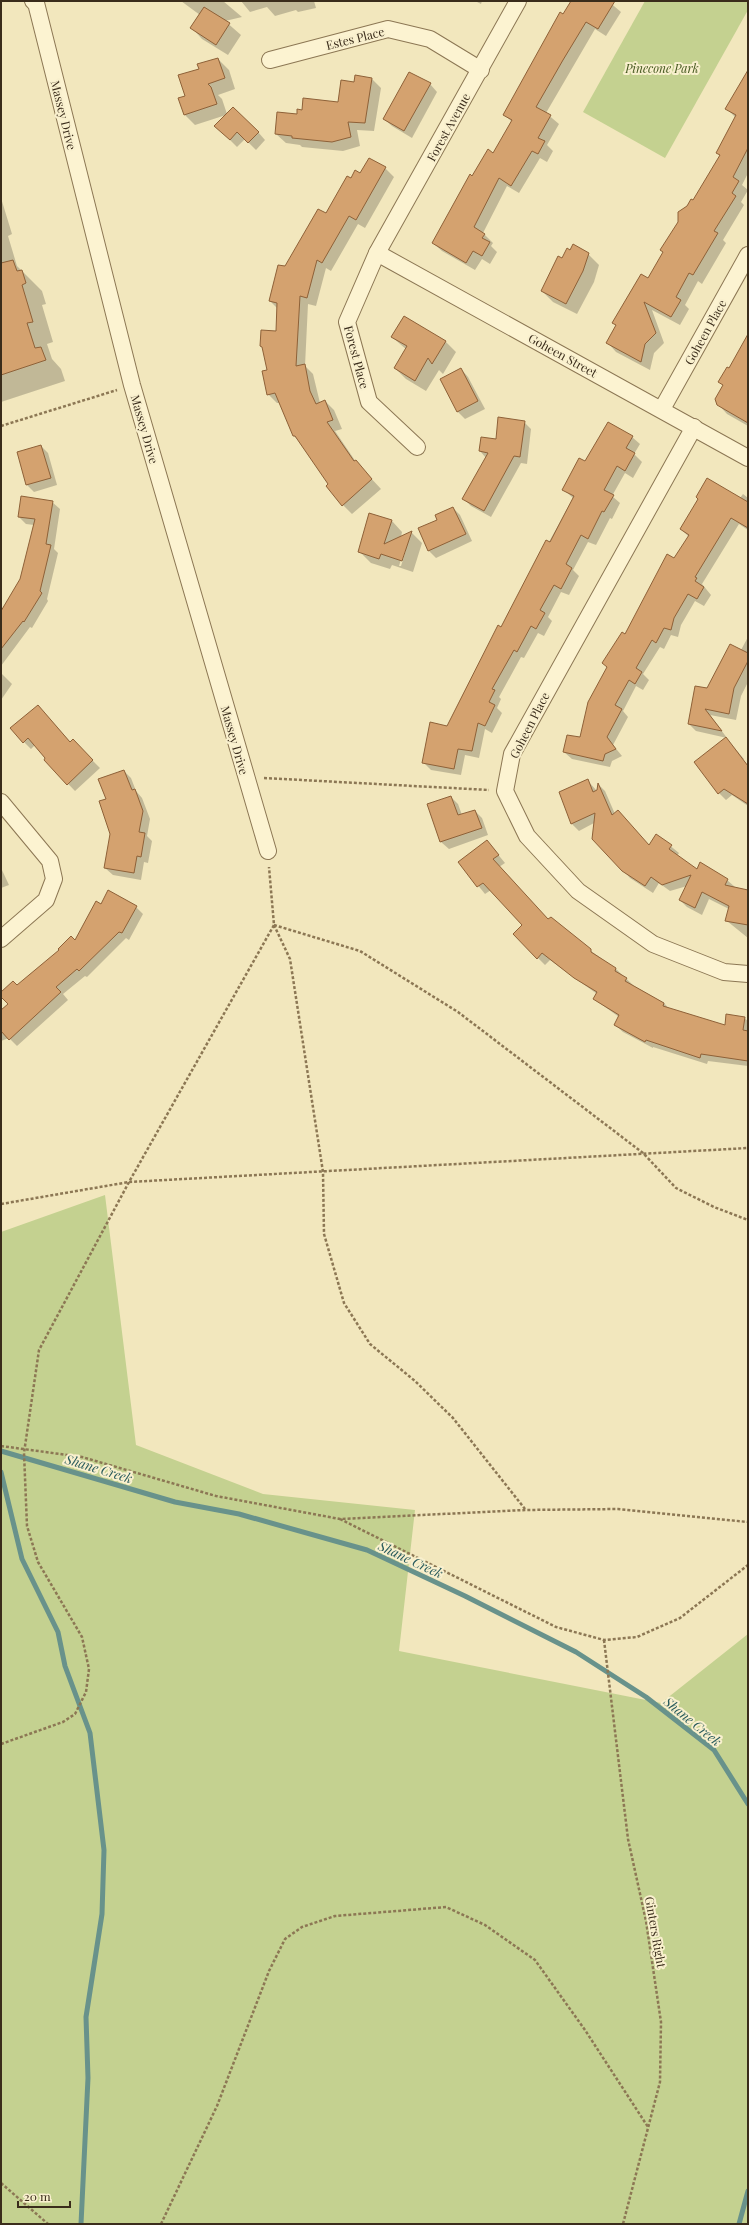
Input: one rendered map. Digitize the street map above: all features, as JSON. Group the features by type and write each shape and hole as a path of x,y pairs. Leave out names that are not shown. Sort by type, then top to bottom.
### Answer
{"street":[{"name":"Forest Avenue","path":"378,253 518,1"},
{"name":"Massey Drive","path":"36,2 132,385 268,851"},
{"name":"Estes Place","path":"270,60 388,29 430,40 481,70"},
{"name":"Goheen Street","path":"378,253 748,458"},
{"name":"Forest Place","path":"378,253 347,322 369,402 417,447"},
{"name":"Goheen Place","path":"662,409 748,255"},
{"name":"Goheen Place","path":"505,791 512,754 694,427"},
{"path":"505,791 527,836 578,891 653,944 724,972 748,974"},
{"path":"1,802 50,860 54,879 46,900 1,938"}],"path":[{"path":"1,426 132,385"},
{"path":"246,777 505,791"},
{"path":"268,851 274,925 290,959 323,1172 324,1234 344,1303 370,1344 415,1381 453,1418 525,1510"},
{"path":"274,925 360,951 458,1012 643,1153 676,1188 714,1207 748,1220"},
{"path":"1,1744 63,1722 75,1714 86,1692 89,1669 82,1637 38,1562 27,1526 24,1449 39,1350 129,1182 274,925"},
{"path":"1,1204 129,1182 748,1148"},
{"path":"1,1446 82,1457 216,1496 340,1519 525,1510 618,1509 748,1522"},
{"path":"340,1519 556,1627 604,1640 637,1637 680,1618 748,1565"},
{"name":"Ginters Right","path":"604,1640 628,1839 646,1921 661,2022 660,2082 623,2224"},
{"path":"161,2224 217,2106 269,1971 285,1939 302,1927 335,1916 446,1907 485,1925 535,1960 585,2030 648,2127"},
{"path":"1,2183 48,2224"}],"green space":[{"name":"Pinecone Park","path":"645,1 748,1 748,10 665,158 583,112"},
{"path":"105,1195 136,1445 263,1494 415,1510 399,1651 661,1703 748,1634 748,2224 1,2224 1,1232"}],"building":[{"path":"571,1 615,1 598,29 586,22 536,107 551,115 538,138 545,141 538,154 532,151 511,186 499,178 474,227 485,234 482,238 490,242 482,256 473,251 466,263 432,243 470,174 472,176 488,149 493,153 512,120 503,115 560,12 563,14"},
{"path":"204,7 230,23 216,45 190,28"},
{"path":"218,58 225,78 208,84 211,87 217,104 184,115 178,98 185,96 178,75 199,69 197,64"},
{"path":"748,70 748,148 733,177 739,181 732,193 736,196 714,231 718,233 693,275 689,273 676,297 681,300 671,317 644,302 656,333 645,344 641,362 606,343 616,325 612,323 641,274 648,278 663,252 660,250 678,222 678,212 687,206 691,199 693,200 720,155 716,153 736,115 725,109"},
{"path":"409,72 431,83 404,131 383,119"},
{"path":"355,75 372,78 365,123 348,122 351,137 332,142 292,138 292,136 275,134 277,112 297,114 297,109 302,110 303,98 338,102 341,80 354,82"},
{"path":"233,107 259,132 248,143 237,132 230,140 214,126"},
{"path":"369,158 386,167 356,220 349,216 322,263 317,260 307,298 300,296 296,366 305,364 310,391 316,404 325,400 333,420 327,422 354,461 356,460 372,479 342,506 326,486 328,484 295,436 293,436 275,393 267,395 262,371 267,370 262,347 260,346 261,330 276,331 277,303 269,301 278,265 285,266 318,209 326,213 347,176 351,178 355,170 360,173"},
{"path":"573,244 589,253 583,271 566,304 541,291 558,256 562,258 567,248 570,250"},
{"path":"13,260 17,271 22,270 26,283 22,285 33,322 27,323 35,348 41,347 46,360 1,375 1,263"},
{"path":"404,316 446,341 432,364 428,358 415,381 394,368 407,346 391,337"},
{"path":"748,334 748,423 717,405 715,399 723,385 718,382 727,367 729,368"},
{"path":"461,368 478,401 457,412 440,379"},
{"path":"498,417 525,421 520,457 514,456 484,511 462,499 488,453 479,451 481,437 496,439"},
{"path":"608,422 633,436 626,448 635,453 625,471 617,466 604,490 614,495 604,512 602,511 588,539 581,535 566,564 572,568 561,589 554,585 540,610 545,613 536,629 531,626 517,652 514,650 492,689 495,690 489,702 495,705 485,726 478,723 472,751 458,749 454,769 422,763 430,722 447,726 498,625 501,627 546,540 550,542 574,496 562,490 579,458 585,461"},
{"path":"41,445 51,478 26,485 17,452"},
{"path":"707,478 748,502 748,528 731,518 695,577 697,578 695,581 704,587 697,599 688,594 674,618 671,630 664,628 656,643 652,640 636,668 642,672 635,684 629,680 615,705 622,709 607,737 616,749 605,754 603,761 563,752 567,735 580,737 588,702 607,667 602,663 622,632 625,634 667,554 674,558 689,535 680,529 698,499 696,497"},
{"path":"21,496 53,501 46,544 51,545 40,591 42,593 24,622 23,621 1,649 1,611 20,579 35,519 18,517"},
{"path":"453,507 466,534 428,551 418,528 437,520 435,515"},
{"path":"369,513 392,520 384,544 412,531 402,561 381,554 379,559 358,552"},
{"path":"730,644 748,653 748,661 734,688 729,714 705,709 722,731 688,724 695,686 707,688"},
{"path":"38,705 70,742 73,739 93,760 67,785 44,760 45,758 28,738 23,743 10,728"},
{"path":"726,737 748,766 748,804 724,789 718,794 694,762"},
{"path":"124,770 132,790 135,789 143,811 139,832 145,833 141,857 137,856 134,873 104,868 110,834 99,801 106,799 98,779"},
{"path":"588,779 593,792 597,790 598,783 612,815 618,810 649,845 656,834 672,845 669,849 697,869 700,862 728,879 725,885 748,890 748,925 725,921 729,906 702,892 695,908 679,900 691,875 662,885 651,877 645,886 622,871 592,839 595,813 571,824 559,792"},
{"path":"451,796 458,815 475,810 482,828 440,842 427,804"},
{"path":"487,840 499,855 493,859 548,919 551,917 591,949 591,952 616,968 615,971 627,978 625,981 664,1003 663,1006 725,1025 726,1014 745,1017 743,1030 748,1031 748,1061 701,1054 700,1058 646,1040 645,1042 614,1025 619,1015 593,999 597,992 574,978 542,953 537,959 513,934 522,925 483,883 477,887 458,862"},
{"path":"108,890 137,906 122,933 119,932 79,971 77,969 56,987 61,992 9,1040 1,1031 1,1010 8,1004 1,997 1,992 13,981 17,985 59,950 58,949 71,936 75,940 96,901 101,904"}],"waterway":[{"name":"Shane Creek","path":"1,1451 175,1502 239,1514 367,1550 465,1596 576,1652 646,1697 714,1750 748,1804"},
{"path":"1,1472 22,1559 58,1632 65,1666 90,1733 104,1850 102,1914 86,2017 88,2078 81,2224"},
{"name":"Shane Creek","path":"739,2224 748,2191"}]}
